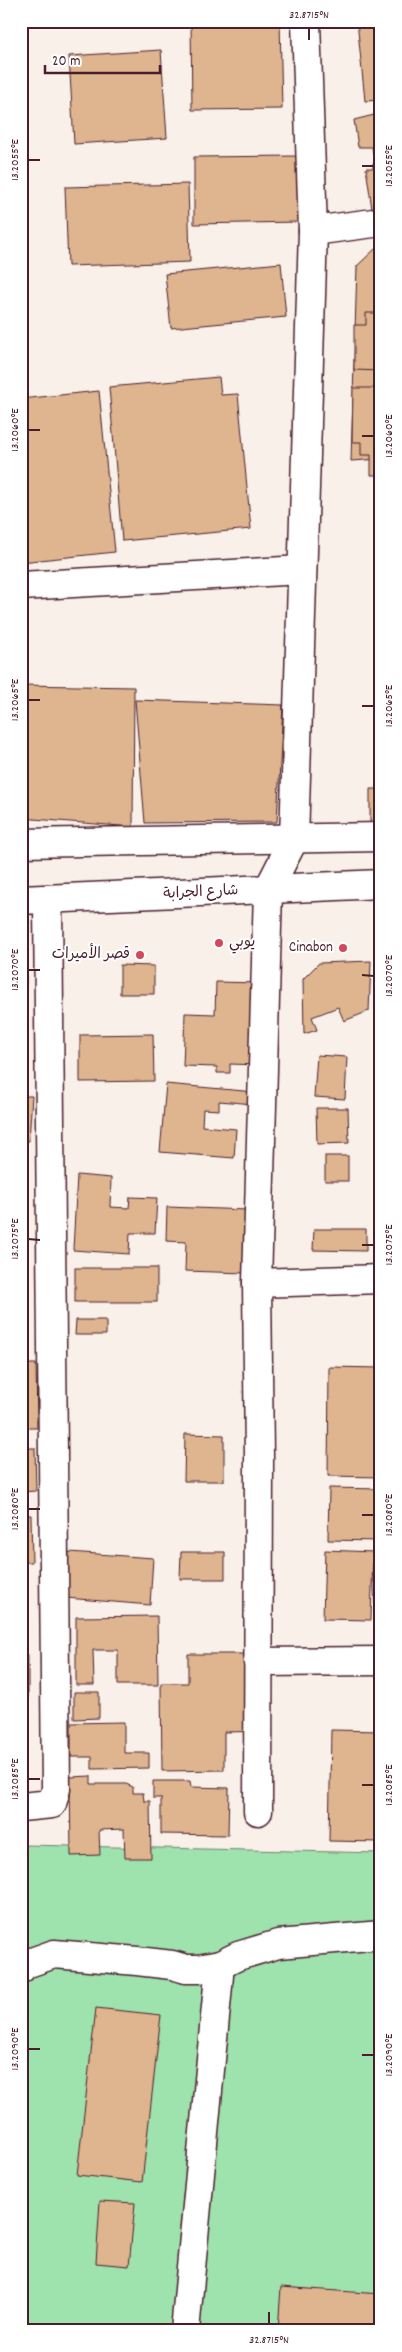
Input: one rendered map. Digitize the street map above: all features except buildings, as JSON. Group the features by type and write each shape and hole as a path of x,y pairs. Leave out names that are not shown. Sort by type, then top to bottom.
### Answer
{"street":[{"path":"258,1811 256,1283 268,890 294,839 313,231 306,21"},
{"path":"313,231 381,222"},
{"path":"21,586 302,570"},
{"path":"21,843 381,837"},
{"name":"شارع الجرابة","path":"21,900 381,884"},
{"path":"21,1807 52,1804 56,1789 48,900"},
{"path":"256,1283 381,1279"},
{"path":"258,1662 381,1661"},
{"path":"21,1969 23,1966 54,1954 137,1961 172,1965 186,1969 220,1965 238,1956 278,1944 381,1935"},
{"path":"185,2331 220,1965"}],"green space":[{"path":"26,1845 381,1853 381,2331 21,2331 21,1913"}],"place":[{"name":"يوبي","path":"219,943"},
{"name":"Cinabon","path":"343,948"},
{"name":"قصر الأميرات","path":"140,955"}]}
